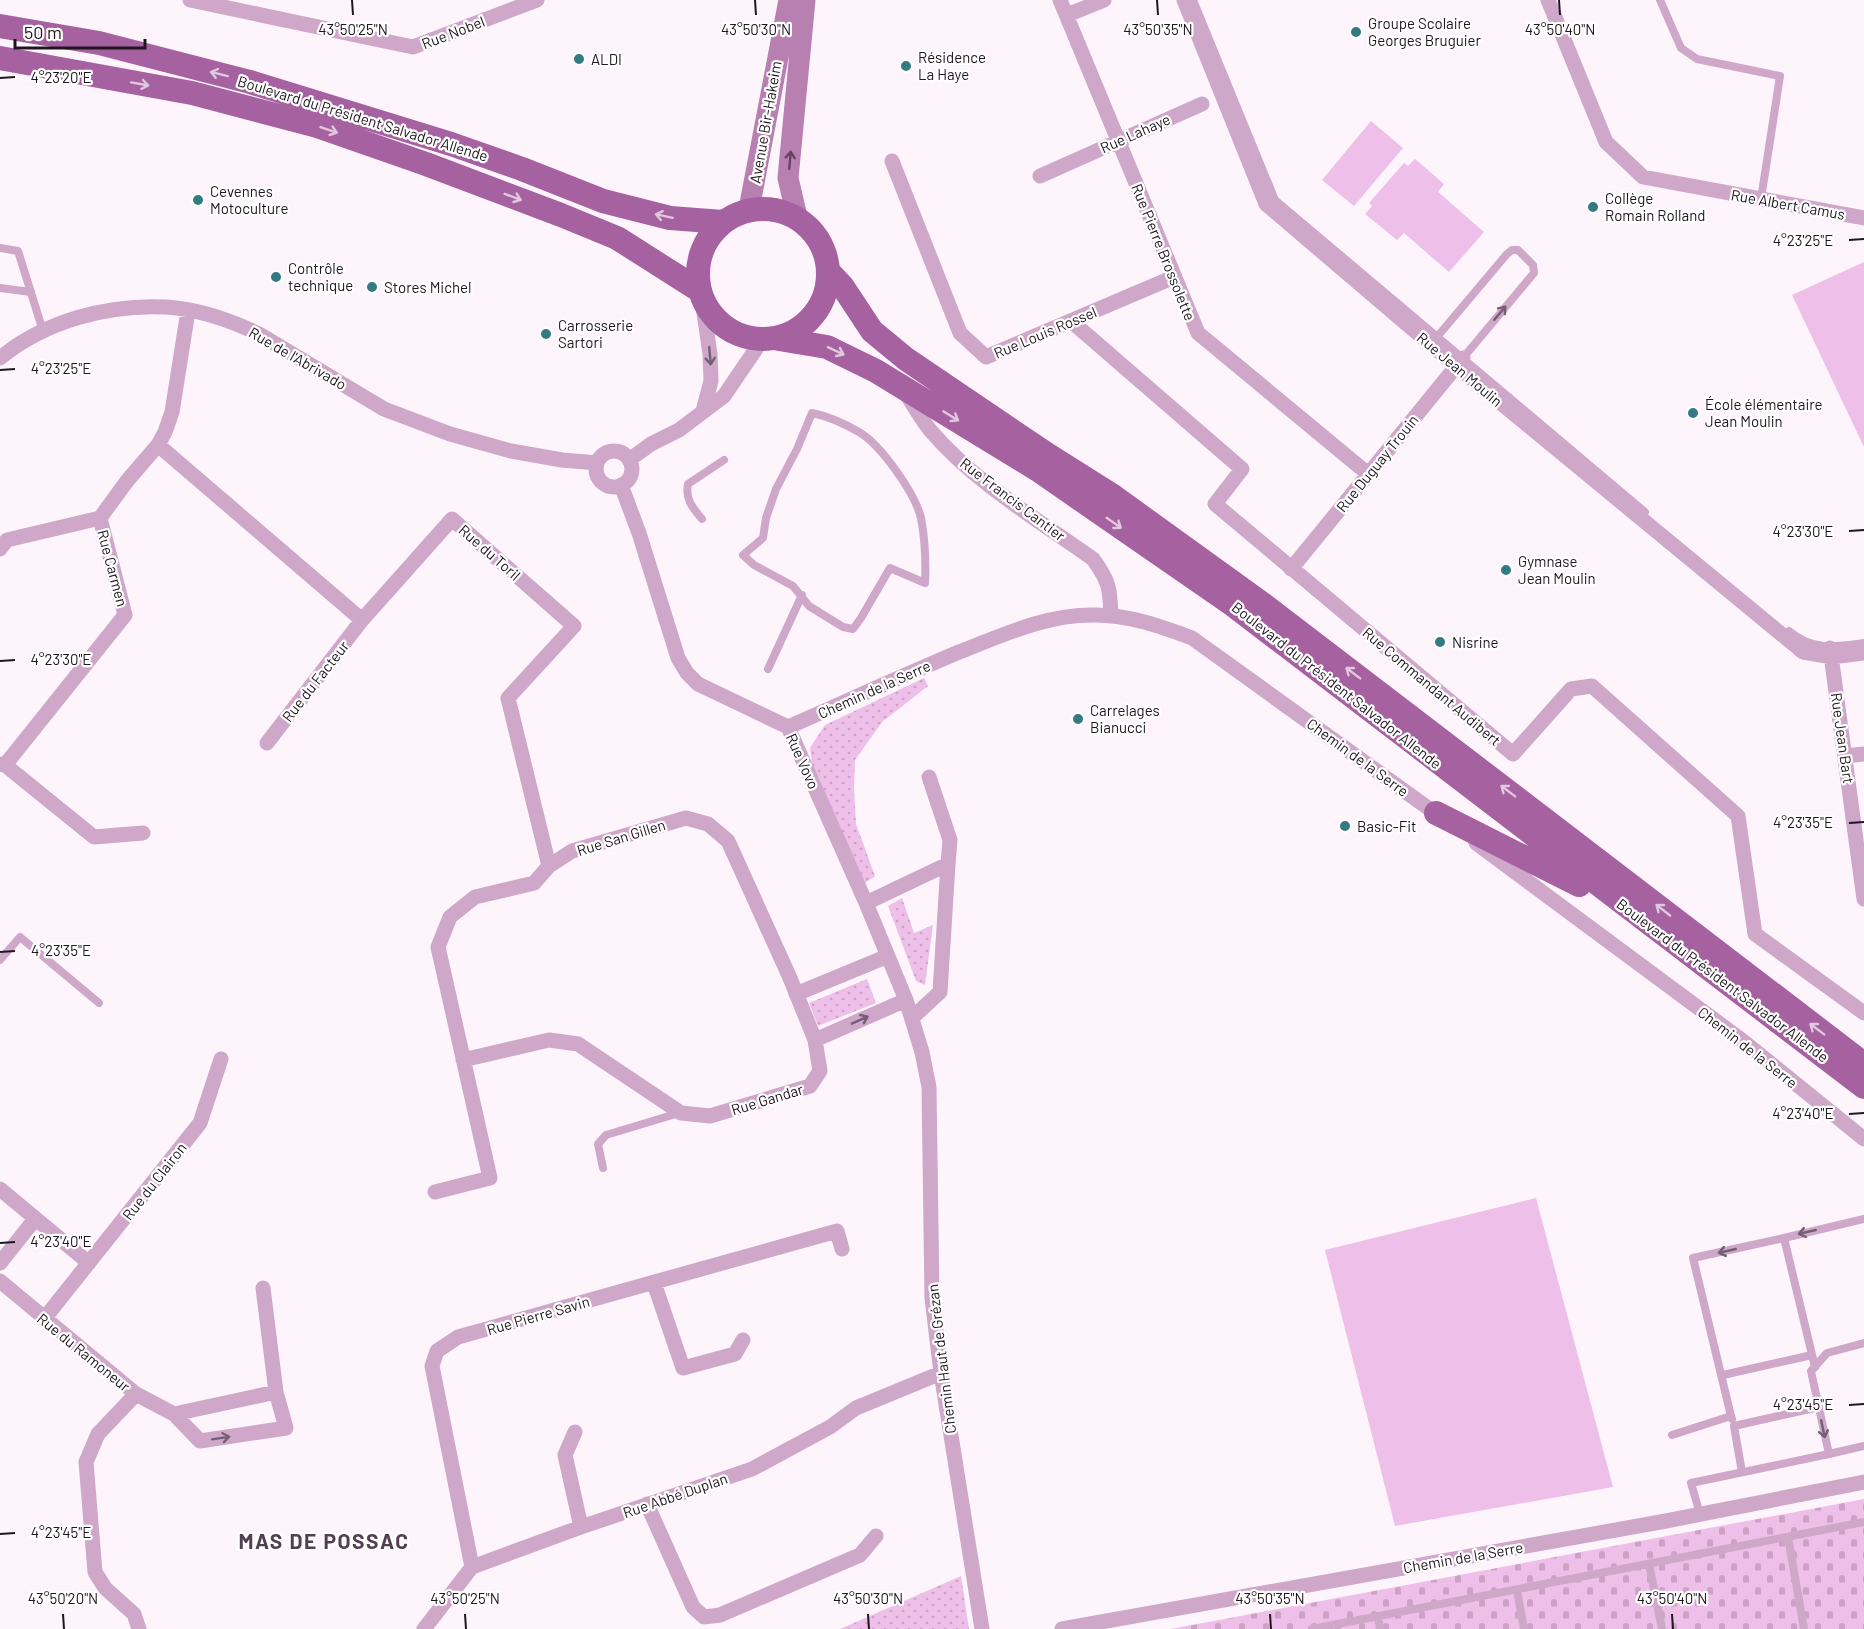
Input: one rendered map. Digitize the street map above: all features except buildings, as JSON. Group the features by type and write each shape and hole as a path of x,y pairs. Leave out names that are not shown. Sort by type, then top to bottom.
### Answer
{"main road":[{"name":"Avenue Bir-Hakeim","path":"749,209 789,0"},
{"name":"Avenue Bir-Hakeim","path":"797,217 788,178 806,0"},
{"name":"Boulevard du Président Salvador Allende","path":"0,26 99,43 250,82 451,144 603,201 670,218 723,222"},
{"name":"Boulevard du Président Salvador Allende","path":"0,58 192,93 317,126 426,164 616,238 700,295"},
{"path":"749,209 773,209 797,217 814,231 825,250 829,272 823,301 805,325 771,340 737,335 716,321 700,295 698,265 706,241 723,222 749,209"},
{"name":"Boulevard du Président Salvador Allende","path":"829,272 843,287 872,331 906,359 1113,496 1264,605 1864,1064"},
{"name":"Boulevard du Président Salvador Allende","path":"771,340 827,347 901,386 1038,470 1233,605 1864,1087"},
{"path":"1436,813 1631,910"}],"street":[{"name":"Rue Nobel","path":"190,0 413,47 537,0"},
{"name":"Rue Pierre Brossolette","path":"1060,0 1197,333 1367,473"},
{"path":"1067,15 1104,0"},
{"name":"Rue Jean Moulin","path":"1184,0 1266,204 1460,362 1803,652 1864,653"},
{"name":"Rue Albert Camus","path":"1548,0 1606,142 1643,177 1864,218"},
{"name":"Rue Lahaye","path":"1040,176 1202,104"},
{"name":"Rue Louis Rossel","path":"892,161 960,333 986,357 1174,277"},
{"path":"700,295 710,354 711,381 703,411"},
{"name":"Rue de l'Abrivado","path":"0,358 43,332 82,316 146,307 188,311 231,322 259,333 384,409 450,434 511,451 562,460 597,463"},
{"name":"Rue Carmen","path":"2,764 125,615 100,518 158,445 165,432 172,412 188,311"},
{"name":"Rue Commandant Audibert","path":"1071,321 1242,469 1215,504 1513,754 1571,689 1592,686 1738,816 1755,934 1864,1013"},
{"path":"628,460 651,444 679,430 724,396 771,340"},
{"name":"Rue Duguay Trouin","path":"1291,569 1367,473 1460,362"},
{"name":"Rue Francis Cantier","path":"901,386 928,428 948,449 988,485 1093,559 1104,573 1110,588 1111,615"},
{"path":"158,445 362,620"},
{"path":"609,452 620,453 628,460 630,477 621,485 610,487 604,484 597,475 597,463 609,452"},
{"name":"Rue Vovo","path":"621,485 639,533 678,658 687,673 698,684 788,727 906,1000 929,1088"},
{"path":"0,549 7,540 100,518"},
{"name":"Rue du Toril","path":"362,620 452,519 574,626 508,698 549,866"},
{"name":"Chemin de la Serre","path":"788,727 923,667 1021,627 1058,618 1092,614 1111,615 1151,623 1192,638 1436,813 1743,1041 1864,1139"},
{"name":"Rue du Facteur","path":"267,743 362,620"},
{"name":"Rue Jean Bart","path":"1831,652 1864,899"},
{"path":"1845,756 1864,754"},
{"path":"2,764 94,837 142,833"},
{"path":"912,1018 940,992 950,840 929,777"},
{"name":"Rue San Gillen","path":"435,1192 490,1178 438,947 450,917 475,897 534,883 549,866 572,851 686,818 708,824 728,840 790,978"},
{"path":"866,903 948,864"},
{"path":"796,994 888,956"},
{"name":"Rue Gandar","path":"463,1060 549,1040 578,1044 681,1113 710,1116 810,1086 820,1071 814,1040 790,978"},
{"path":"814,1040 906,1000"},
{"name":"Rue du Clairon","path":"44,1319 200,1123 222,1059"},
{"name":"Chemin Haut de Grézan","path":"929,1088 932,1298 941,1373 982,1629"},
{"path":"0,1189 89,1263"},
{"path":"0,1263 34,1219"},
{"name":"Rue Pierre Savin","path":"472,1567 432,1366 437,1351 458,1337 837,1231 842,1249"},
{"name":"Rue du Ramoneur","path":"0,1281 136,1395 174,1414 200,1441 286,1428 276,1392 263,1288"},
{"path":"654,1283 682,1368 735,1354 743,1341"},
{"name":"Rue Abbé Duplan","path":"472,1567 646,1504 752,1469 830,1427 856,1408 941,1373"},
{"path":"174,1414 276,1392"},
{"path":"136,1395 98,1434 86,1462 95,1572 105,1588 134,1614 139,1629"},
{"path":"575,1431 565,1455 581,1527"},
{"name":"Chemin de la Serre","path":"1062,1629 1700,1514 1864,1482"},
{"path":"646,1504 693,1607 704,1617 720,1615 860,1555 876,1536"},
{"path":"424,1629 472,1567"}],"lane":[{"name":"Rue Jean Moulin","path":"1193,0 1275,200 1437,337 1460,362"},
{"path":"1660,0 1681,48 1696,59 1780,76 1761,199"},
{"path":"0,248 18,251 43,332"},
{"path":"1437,337 1512,250 1518,250 1533,265 1534,273 1460,362"},
{"path":"0,288 31,292"},
{"path":"812,413 820,414 861,432 884,454 905,482 921,516 926,561 925,583 890,568 853,629 843,627 808,606 802,595 793,586 753,565 743,555 763,538 766,518 776,489 797,449 812,413"},
{"path":"702,519 692,507 686,494 688,484 724,460"},
{"path":"768,669 802,595"},
{"path":"1831,652 1864,643"},
{"path":"0,960 20,937 99,1003"},
{"name":"Rue Gandar","path":"603,1168 598,1144 606,1135 681,1113"},
{"path":"1742,1472 1723,1375 1694,1258 1864,1219"},
{"path":"1784,1238 1815,1367"},
{"path":"1829,1454 1811,1371 1827,1353 1864,1343"},
{"path":"1723,1375 1812,1355"},
{"path":"1734,1426 1819,1407"},
{"path":"1672,1435 1731,1416"},
{"path":"1700,1514 1691,1483 1864,1446"},
{"path":"1312,1629 1864,1522"},
{"path":"1788,1537 1804,1629"},
{"path":"1649,1564 1662,1629"},
{"path":"1517,1590 1524,1629"},
{"path":"1378,1616 1380,1629"}],"green space":[{"path":"1371,121 1403,148 1354,206 1322,180"},
{"path":"1415,159 1444,184 1438,192 1484,232 1449,272 1404,233 1397,240 1365,214 1372,206 1369,203 1404,163 1408,166"},
{"path":"1864,262 1864,447 1792,295"},
{"path":"924,678 928,686 882,722 855,760 856,824 875,876 865,883 813,771 810,748 825,725"},
{"path":"902,898 914,933 933,925 925,985 916,981 888,906"},
{"path":"867,979 876,1003 818,1026 809,1003"},
{"path":"1536,1198 1613,1487 1395,1526 1325,1250"},
{"path":"1864,1499 1864,1629 1171,1629"},
{"path":"961,1576 969,1629 840,1629"}],"place":[{"name":"Groupe Scolaire Georges Bruguier","path":"1356,32"},
{"name":"ALDI","path":"579,59"},
{"name":"Résidence La Haye","path":"906,66"},
{"name":"Cevennes Motoculture","path":"198,200"},
{"name":"Collège Romain Rolland","path":"1593,207"},
{"name":"Contrôle technique","path":"276,277"},
{"name":"Stores Michel","path":"372,287"},
{"name":"Carrosserie Sartori","path":"546,334"},
{"name":"École élémentaire Jean Moulin","path":"1693,413"},
{"name":"Gymnase Jean Moulin","path":"1506,570"},
{"name":"Nisrine","path":"1440,642"},
{"name":"Carrelages Bianucci","path":"1078,719"},
{"name":"Basic-Fit","path":"1345,826"}],"district":[{"name":"MAS DE POSSAC","path":"324,1540"}]}
